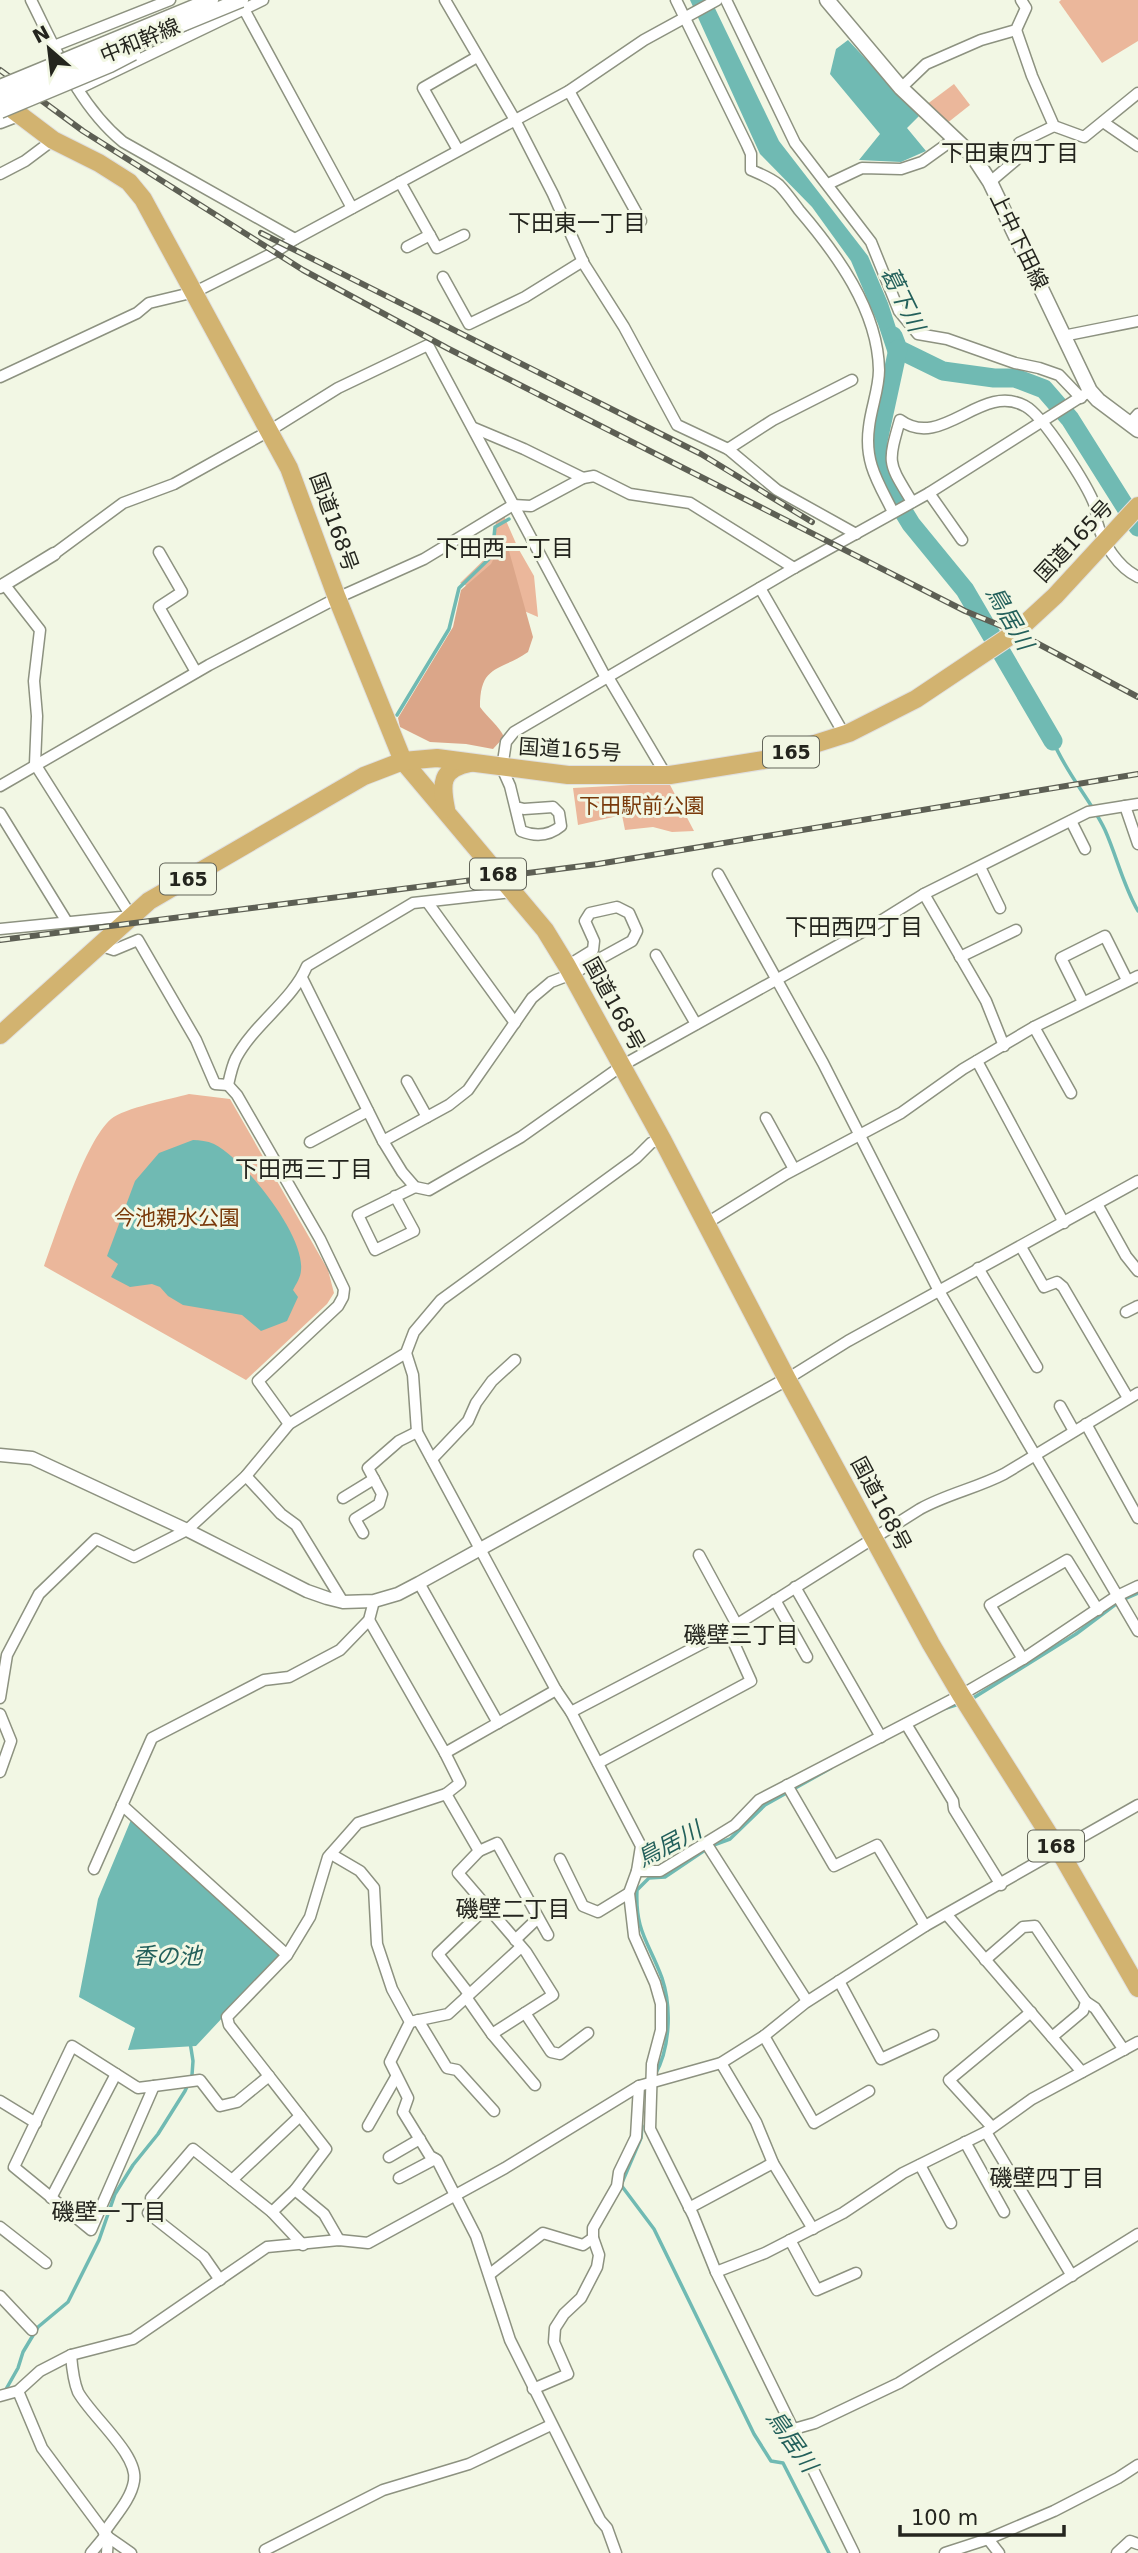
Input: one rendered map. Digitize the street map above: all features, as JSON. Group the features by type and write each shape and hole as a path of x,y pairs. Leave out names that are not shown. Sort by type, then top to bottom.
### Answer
{"highway":[{"name":"国道168号","path":"0,99 9,113 129,182 143,199 289,468 337,598 403,761 545,930 570,970 707,1223 787,1379 965,1702 1060,1852 1138,1988"},
{"name":"国道165号","path":"0,1035 149,901 364,776 403,761 437,758 568,775 666,775 764,760 844,734 916,699 1002,643 1055,596 1137,507"},
{"path":"446,811 441,786 445,777 460,765 470,763"}],"main road":[{"name":"中和幹線","path":"0,99 197,12 212,0"},
{"path":"160,22 212,0"},
{"path":"102,53 230,0"},
{"name":"上中下田線","path":"827,0 901,88 973,156 990,182 1063,336 1085,394 1135,422"},
{"name":"中和幹線","path":"0,87 197,12 241,3"},
{"path":"0,77 109,33 197,12"},
{"path":"0,121 9,113 110,65 197,12"}],"street":[{"path":"31,0 78,89 105,127 123,142 295,239"},
{"path":"54,46 170,0"},
{"path":"78,89 241,3 263,0"},
{"path":"445,0 515,120 583,261 624,327 677,425 728,449 778,490 856,534"},
{"path":"676,0 751,154 751,170 779,185 808,220 836,257 868,319 876,343 879,369 867,451 870,467 893,512"},
{"path":"0,377 137,313 149,303 195,292 275,252 569,91 644,40 717,0"},
{"path":"516,807 502,768 506,742 514,732 929,492 1085,394 1059,375 1014,363 947,339 918,334 899,311 871,242 795,143 726,0"},
{"path":"1021,0 1026,8 1016,30 1054,126"},
{"path":"241,3 352,208"},
{"path":"901,88 926,64 981,40 1016,30"},
{"path":"458,150 423,89 477,57"},
{"path":"569,91 641,221"},
{"path":"990,182 1016,160 1019,143 1054,126 1084,137 1138,93"},
{"path":"1103,122 1138,146"},
{"path":"828,184 862,168 901,169 922,162 954,139"},
{"path":"0,174 52,140"},
{"path":"400,182 437,248 464,235"},
{"path":"407,247 430,235"},
{"path":"443,277 469,324 525,297 583,261"},
{"path":"1063,336 1138,321"},
{"path":"2,926 131,916 35,764 37,716 34,681 40,630 2,585 54,554 123,503 174,484 269,431 338,388 428,345 607,677 666,775"},
{"path":"728,449 773,420 852,380"},
{"path":"912,502 892,469 890,457 900,420 908,426 926,429 951,422 983,404 1010,400 1027,406 1042,422 1084,485 1096,508 1097,522 1121,566 1138,577"},
{"path":"474,429 524,449 583,478"},
{"path":"0,786 196,672 337,598 424,559 513,505 531,506 583,478 594,476 630,494 690,503 794,568"},
{"path":"929,492 962,540"},
{"path":"159,552 182,592 159,607 196,672"},
{"path":"760,588 844,734"},
{"path":"396,1196 415,1231 375,1250 358,1215 396,1196 415,1187 429,1190 521,1137 623,1066 885,919 924,894 1094,810 1138,804"},
{"path":"1125,806 1138,844"},
{"path":"0,813 67,922"},
{"path":"1071,821 1085,849"},
{"path":"980,867 1000,908"},
{"path":"718,874 823,1063 939,1291 1138,1631"},
{"path":"228,1085 235,1059 302,978 307,966 413,903 512,892"},
{"path":"924,894 986,1001 1004,1046"},
{"path":"428,903 515,1023"},
{"path":"383,1141 449,1105 468,1090 533,998 551,982 570,970 632,941 637,931 629,913 617,907 590,913 585,921 594,941 593,950 570,970"},
{"path":"960,957 1016,930"},
{"path":"707,1223 794,1169 918,1103 977,1061 1034,1027 1133,978 1105,936 1061,958 1083,1002"},
{"path":"99,945 114,950 138,940 196,1041 215,1084 228,1085 237,1095 320,1239 344,1289 338,1306 258,1381 289,1424"},
{"path":"656,955 696,1024"},
{"path":"302,978 383,1141 415,1187"},
{"path":"1034,1027 1072,1094"},
{"path":"977,1061 1064,1223"},
{"path":"407,1081 427,1117"},
{"path":"310,1142 368,1111"},
{"path":"766,1118 794,1169"},
{"path":"0,1698 7,1655 39,1594 96,1539 134,1557 187,1530 246,1476 289,1424 406,1353 414,1332 441,1300 636,1158 652,1143 662,1139"},
{"path":"0,1455 32,1458 187,1530 307,1591 343,1602 374,1601 398,1594 419,1583 787,1379 848,1341 978,1268 1138,1181"},
{"path":"1097,1204 1137,1267"},
{"path":"571,1712 732,1627 932,1502 992,1480 1133,1395 1063,1287 1057,1282 1044,1287 1021,1247"},
{"path":"978,1268 1037,1367"},
{"path":"1126,1312 1138,1306"},
{"path":"406,1353 413,1375 417,1432 556,1690 571,1712 641,1846 637,1871 629,1894 634,1936 655,1983 661,2004 661,2030 652,2064 650,2129 689,2207 716,2272 854,2553"},
{"path":"432,1459 468,1421 476,1403 492,1381 515,1360"},
{"path":"1060,1406 1074,1432"},
{"path":"1086,1424 1138,1518"},
{"path":"363,1533 355,1518 379,1504 382,1494 368,1468 398,1441 417,1432"},
{"path":"246,1476 281,1514 296,1525 343,1602"},
{"path":"343,1498 374,1479"},
{"path":"598,1763 751,1681 732,1627 699,1555"},
{"path":"1023,1659 990,1605 1067,1560 1098,1610"},
{"path":"419,1583 498,1723"},
{"path":"637,1871 660,1871 735,1825 759,1800 906,1724 965,1702 1023,1659 1138,1586"},
{"path":"796,1587 881,1737"},
{"path":"775,1600 807,1657"},
{"path":"94,1869 152,1738 264,1680 289,1677 340,1650 369,1620 374,1601"},
{"path":"272,2212 295,2190 326,2149 229,2025 227,2017 287,1955 310,1917 331,1854 358,1823 446,1794 460,1783 369,1620"},
{"path":"445,1753 556,1690"},
{"path":"0,1714 11,1741 0,1772"},
{"path":"906,1724 1001,1885"},
{"path":"787,1785 834,1866 877,1845 925,1926"},
{"path":"446,1794 479,1851"},
{"path":"122,1805 287,1955"},
{"path":"0,2396 18,2391 40,2371 71,2355 134,2339 267,2247 339,2240 368,2243 505,2168 639,2086 721,2063 764,2036 807,2001 925,1926 1060,1852 1138,1805"},
{"path":"492,2034 553,1995 518,1943 458,1873 479,1851 497,1843 548,1935"},
{"path":"706,1843 807,2001"},
{"path":"331,1854 360,1871 374,1888 377,1944 392,1989 447,2068 457,2070 494,2111"},
{"path":"560,1859 583,1906 598,1912 629,1894"},
{"path":"487,1907 438,1954 492,2034 536,2085"},
{"path":"947,1915 1082,2072"},
{"path":"538,1918 518,1943 448,2014 414,2021 390,2062 408,2098 403,2112 456,2194 476,2236 510,2340 600,2520 607,2528 616,2553"},
{"path":"985,1960 1023,1927 1035,1926 1086,2002 1095,2008 1124,2050"},
{"path":"839,1981 881,2059 933,2035"},
{"path":"1052,2037 1083,2011 1086,2002"},
{"path":"1031,2012 949,2080 989,2130 1072,2276"},
{"path":"525,2013 551,2052 560,2054 588,2033"},
{"path":"764,2036 814,2123 869,2091"},
{"path":"716,2272 765,2253 843,2213 903,2173 989,2130 1032,2099 1138,2042"},
{"path":"154,2086 91,2230 14,2167 72,2046 138,2088 200,2080 220,2106 237,2102 269,2076"},
{"path":"721,2063 756,2122 773,2163 813,2229"},
{"path":"51,2198 116,2074"},
{"path":"368,2126 396,2077"},
{"path":"533,2389 568,2374 554,2342 555,2328 581,2298 593,2278 599,2255 593,2238 593,2228 617,2186 620,2172 636,2137 639,2086"},
{"path":"0,2101 36,2123"},
{"path":"232,2180 300,2116"},
{"path":"389,2157 419,2139"},
{"path":"965,2142 1004,2212"},
{"path":"151,2198 193,2149 272,2212 303,2245"},
{"path":"399,2178 435,2159"},
{"path":"689,2207 773,2163"},
{"path":"920,2165 951,2223"},
{"path":"295,2190 324,2214 339,2240"},
{"path":"148,2213 204,2257 220,2280"},
{"path":"0,2227 46,2263"},
{"path":"490,2274 543,2233 583,2245 593,2238"},
{"path":"794,2429 815,2423 899,2384 1138,2234"},
{"path":"790,2240 817,2290 856,2273"},
{"path":"0,2296 32,2330"},
{"path":"71,2355 73,2376 78,2390 92,2414 126,2453 135,2479 130,2494 106,2535 91,2553"},
{"path":"18,2391 42,2448 106,2535 131,2553"},
{"path":"265,2550 383,2490 469,2464 551,2425"},
{"path":"945,2553 988,2539 1054,2511 1138,2465"},
{"path":"106,2535 107,2553"},
{"path":"988,2539 999,2553"},
{"path":"1117,2553 1130,2542 1138,2544"}],"green space":[{"path":"1138,0 1138,41 1102,63 1059,2"},
{"path":"954,84 970,105 946,124 926,105"},
{"path":"504,516 534,576 538,617 460,583 492,552 496,522"},
{"name":"下田駅前公園","path":"669,783 694,831 672,832 653,827 625,830 622,815 578,825 573,788"},
{"name":"今池親水公園","path":"189,1094 230,1099 328,1270 334,1293 327,1304 246,1380 44,1266 82,1166 101,1130 111,1119 126,1111"}],"shaded area":[{"path":"500,538 507,544 533,637 528,652 493,671 483,683 480,707 504,737 493,749 430,742 400,727 398,718 453,627 461,590 491,564 495,556 495,543"}],"water":[{"path":"690,0 711,0 779,141 868,256 900,340 909,349 901,362 889,357 851,261 812,207 760,154"},
{"path":"848,40 919,116 907,128 926,151 901,162 859,160 880,134 830,74 836,49"},
{"path":"193,1140 214,1144 241,1165 270,1200 293,1238 300,1255 301,1270 293,1290 298,1297 287,1321 261,1331 242,1315 183,1305 168,1296 160,1287 152,1284 130,1287 111,1277 118,1264 107,1256 135,1181 159,1153"},
{"name":"香の池","path":"133,1815 281,1955 196,2046 128,2050 135,2028 79,1997 98,1899"}],"waterway":[{"name":"葛下川","path":"893,336 898,349 943,371 1015,378 1044,389 1070,419 1138,527"},
{"name":"鳥居川","path":"898,349 878,441 877,460 886,483 911,524 965,590 1053,741"},
{"path":"397,715 449,629 459,588 492,556 495,527 509,519"},
{"name":"鳥居川","path":"1053,741 1064,764 1105,830 1138,911"},
{"name":"鳥居川","path":"970,1700 1076,1634 1120,1601 1138,1593"},
{"name":"鳥居川","path":"943,1709 959,1704"},
{"name":"鳥居川","path":"655,2075 664,2053 668,2028 667,2002 662,1978 638,1916 637,1890 649,1878 665,1877 711,1846 730,1839 765,1805 831,1768"},
{"path":"5,2391 38,2327 68,2302 99,2240 115,2194 185,2091 192,2075 190,2042"},
{"name":"鳥居川","path":"642,2126 641,2138 621,2185 654,2229 754,2434 771,2461 783,2463 829,2553"}],"railway":[{"path":"0,70 83,131 303,270 447,348 965,611 1016,632 1138,697"},
{"path":"261,233 701,454 812,522"},
{"path":"0,940 598,864 1138,774"}],"district":[{"name":"下田東四丁目","path":"1010,153"},
{"name":"下田東一丁目","path":"577,223"},
{"name":"下田西一丁目","path":"505,548"},
{"name":"下田西四丁目","path":"854,927"},
{"name":"下田西三丁目","path":"304,1169"},
{"name":"磯壁三丁目","path":"741,1635"},
{"name":"磯壁二丁目","path":"513,1909"},
{"name":"磯壁四丁目","path":"1047,2178"},
{"name":"磯壁一丁目","path":"109,2212"}]}
